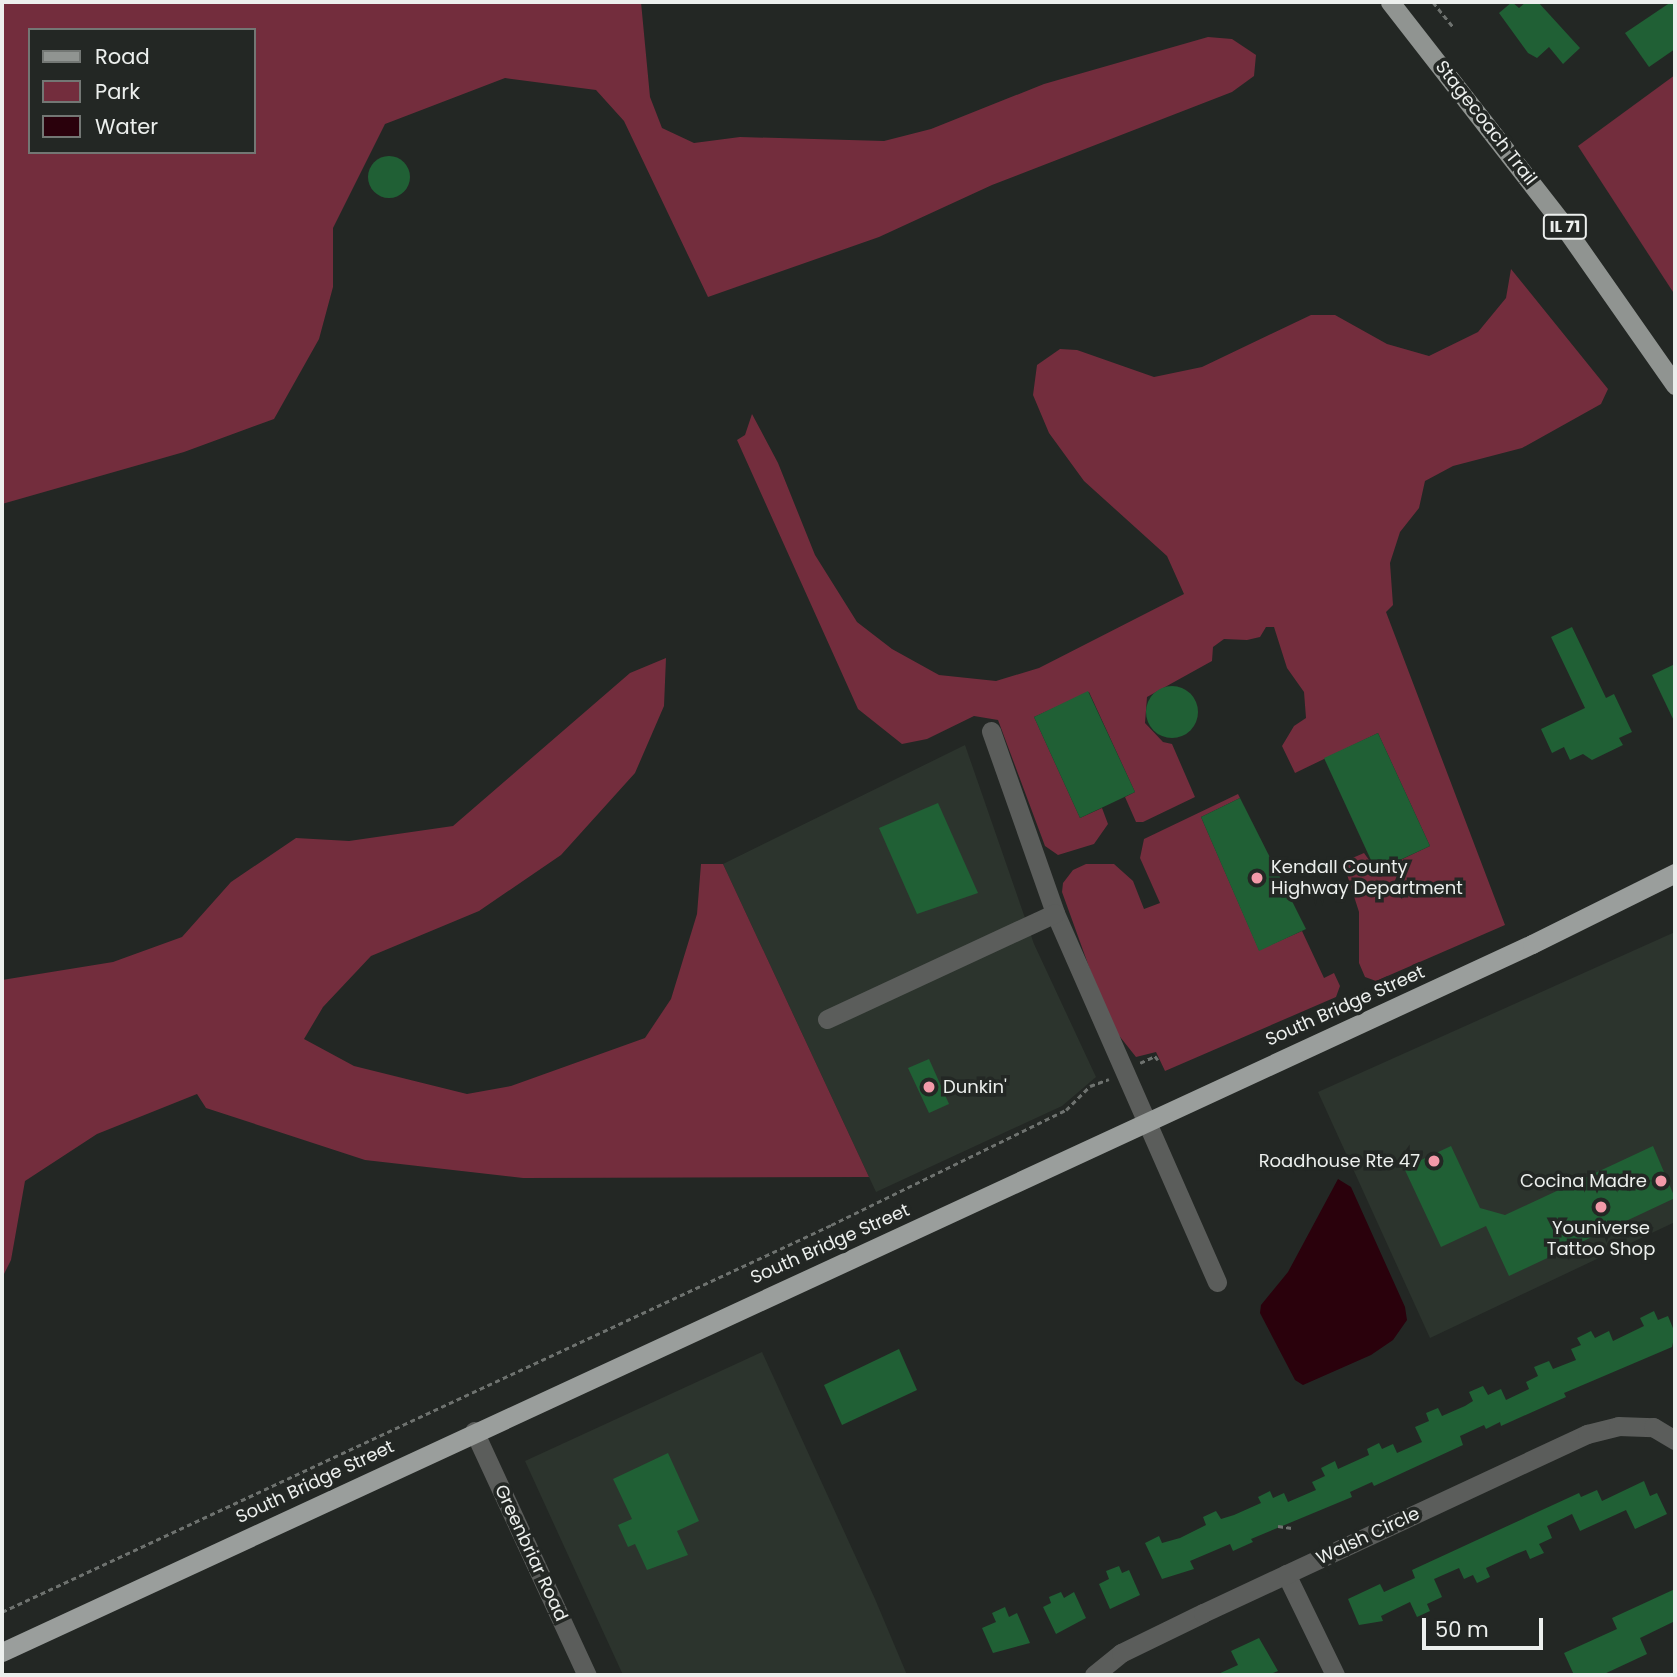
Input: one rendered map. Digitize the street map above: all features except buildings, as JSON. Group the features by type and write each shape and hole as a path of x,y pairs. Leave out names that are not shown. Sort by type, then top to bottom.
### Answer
{"highway":[{"name":"South Bridge Street","path":"2,1652 1143,1121 1532,944 1675,873"}],"main road":[{"name":"Stagecoach Trail","path":"1390,2 1559,218 1675,385"}],"street":[{"path":"991,731 1055,913 1143,1121 1217,1282"},
{"path":"827,1019 1055,913"},
{"name":"Walsh Circle","path":"1094,1675 1121,1653 1587,1434 1656,1419 1675,1440"},
{"name":"Greenbriar Road","path":"474,1431 587,1675"},
{"path":"1286,1574 1335,1675"}],"path":[{"path":"1433,2 1454,27"},
{"path":"1143,1062 1156,1056 1158,1060"},
{"path":"2,1612 831,1225 1066,1110 1090,1086 1104,1081"},
{"path":"1278,1526 1292,1528"}],"shaded area":[{"path":"965,745 1034,944 1096,1077 1062,1106 876,1192 723,864"},
{"path":"1675,932 1675,1222 1430,1338 1318,1092"},
{"path":"762,1352 907,1675 623,1675 525,1461"}],"green space":[{"path":"2,2 641,2 650,97 662,128 694,143 740,137 884,141 931,129 1044,84 1208,37 1232,39 1256,55 1254,76 1232,92 992,185 879,237 708,297 624,121 596,90 505,78 385,124 333,228 333,287 319,339 274,419 184,452 2,504"},
{"path":"1675,75 1675,295 1578,146"},
{"path":"1511,269 1608,389 1601,404 1522,448 1453,466 1425,481 1419,508 1400,532 1390,563 1393,605 1386,612 1505,925 1376,981 1365,977 1359,963 1359,912 1343,862 1364,853 1377,871 1430,846 1378,733 1295,773 1282,746 1294,726 1306,718 1304,692 1287,668 1274,627 1266,627 1260,637 1247,640 1224,639 1213,647 1212,661 1147,697 1145,723 1163,742 1172,744 1195,797 1143,822 1136,822 1125,797 1135,792 1089,692 1034,717 1080,818 1102,808 1108,824 1094,844 1058,855 1045,846 998,720 974,716 927,739 902,744 858,709 737,440 745,435 752,414 778,463 815,555 857,622 892,649 939,675 996,681 1039,668 1184,594 1167,556 1084,481 1049,433 1033,395 1037,365 1060,349 1077,350 1154,377 1202,367 1311,315 1335,315 1387,344 1429,356 1478,332 1506,298"},
{"path":"666,658 664,706 635,773 561,855 479,911 371,956 323,1007 304,1039 354,1066 467,1094 511,1086 645,1038 671,999 697,914 701,864 723,864 869,1177 523,1178 365,1160 206,1108 197,1094 97,1134 25,1181 11,1260 2,1278 2,980 113,962 182,937 231,882 296,838 349,841 453,826 630,673"},
{"path":"1238,794 1240,798 1201,817 1259,950 1302,931 1324,978 1334,973 1340,986 1336,997 1165,1071 1156,1052 1136,1057 1117,1033 1097,989 1062,892 1063,883 1073,870 1086,864 1114,864 1133,881 1144,909 1160,903 1140,858 1144,839"}],"water":[{"path":"1338,1179 1351,1187 1405,1307 1407,1320 1393,1340 1371,1355 1303,1385 1295,1380 1260,1313 1261,1305 1288,1272"}],"place":[{"name":"Kendall County Highway Department","path":"1257,878"},
{"name":"Dunkin'","path":"929,1087"},
{"name":"Roadhouse Rte 47","path":"1434,1161"},
{"name":"Cocina Madre","path":"1661,1181"},
{"name":"Youniverse Tattoo Shop","path":"1601,1207"}]}
